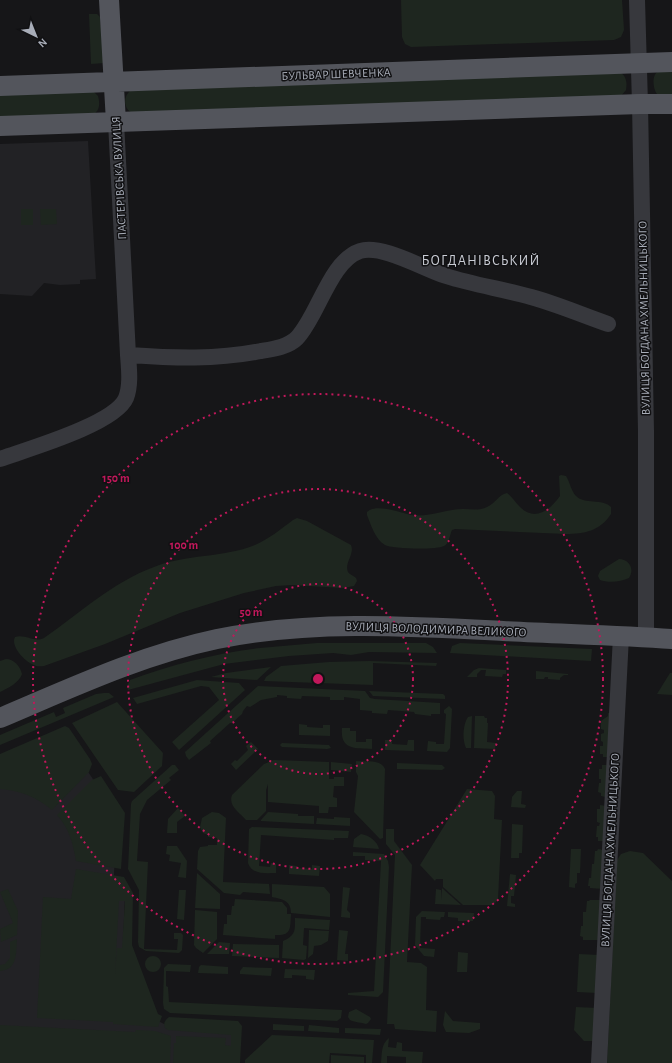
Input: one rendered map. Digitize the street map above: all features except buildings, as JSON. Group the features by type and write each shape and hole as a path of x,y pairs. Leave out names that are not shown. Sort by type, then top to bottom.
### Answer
{"main road":[{"name":"ПАСТЕРІВСЬКА ВУЛИЦЯ","path":"109,0 116,122"},
{"name":"БУЛЬВАР ШЕВЧЕНКА","path":"0,86 672,62"},
{"path":"0,126 672,104"},
{"name":"ВУЛИЦЯ ВОЛОДИМИРА ВЕЛИКОГО","path":"0,718 110,671 182,647 237,636 293,629 345,626 440,627 672,639"}],"street":[{"name":"ВУЛИЦЯ БОГДАНА ХМЕЛЬНИЦЬКОГО","path":"637,0 646,431 646,637"},
{"name":"ПАСТЕРІВСЬКА ВУЛИЦЯ","path":"0,459 102,420 123,403 128,390 128,355 116,122"},
{"path":"128,355 180,358 217,357 252,353 285,345 295,339 302,331 328,285 345,262 354,254 368,249 386,252 464,282 539,299 608,324"},
{"name":"ВУЛИЦЯ БОГДАНА ХМЕЛЬНИЦЬКОГО","path":"599,1063 621,636"}],"shaded area":[{"path":"401,0 622,0 624,30 621,37 614,40 411,47 405,44 402,37"},
{"path":"89,14 97,14 100,17 105,63 91,64"},
{"path":"664,70 672,70 672,97 657,94 654,85 656,73"},
{"path":"620,72 624,76 626,83 626,90 621,96 132,113 127,108 125,102 128,93 131,90"},
{"path":"93,91 98,96 99,104 94,114 0,118 0,94"},
{"path":"88,141 96,279 80,280 80,284 60,285 44,283 32,296 0,294 0,144"},
{"path":"21,209 33,209 33,225 21,225"},
{"path":"40,209 56,209 57,224 41,225"},
{"path":"559,476 566,476 574,494 580,499 607,504 611,507 611,514 607,520 597,528 573,534 455,529 452,530 446,545 444,546 433,548 404,548 385,545 374,532 367,515 367,512 376,508 389,509 417,516 457,509 475,510 490,506 501,496 507,493 520,507 531,514 537,514 547,510 560,496"},
{"path":"297,518 307,521 351,545 352,552 347,569 349,573 356,578 357,581 354,586 343,588 292,585 276,586 244,593 180,613 105,644 44,666 36,666 30,663 16,649 14,641 15,637 19,636 37,640 44,638 111,589 139,573 166,563 230,552 255,545 270,537"},
{"path":"619,559 623,559 630,565 631,575 629,578 614,582 600,580 598,576 600,571"},
{"path":"317,643 426,643 433,647 437,653 369,652 351,655 333,653 289,656 224,664 128,690 127,686 130,680 211,656 260,648"},
{"path":"460,643 592,649 591,661 450,653 452,646"},
{"path":"6,659 12,660 20,668 22,674 16,683 0,692 0,661"},
{"path":"369,661 437,663 436,666 373,663 373,685 264,681 266,677 281,666 329,662"},
{"path":"271,667 257,680 211,677 226,673"},
{"path":"479,668 506,670 506,674 503,674 502,677 485,676 486,670 481,670 477,674 477,677 467,677 474,670"},
{"path":"536,671 568,675 564,675 560,678 560,680 548,679 548,677 545,677 544,679 536,679"},
{"path":"670,673 672,673 672,695 657,694"},
{"path":"197,680 239,683 245,690 179,750 172,742 219,700 209,687 201,686 137,704 133,698"},
{"path":"258,686 365,691 370,698 375,699 440,703 440,714 431,714 431,716 415,714 414,712 388,710 387,714 372,713 372,711 360,710 360,699 344,697 344,700 330,700 330,697 302,696 301,699 287,698 287,696 277,695 277,697 261,700 250,707 247,706 242,714 210,741 211,743 189,760 185,752"},
{"path":"369,691 443,694 445,699 373,696"},
{"path":"109,693 114,697 0,745 0,735 54,712 56,717 65,713 63,708 96,694"},
{"path":"117,702 163,753 162,766 134,792 118,790 72,723"},
{"path":"449,706 452,709 450,748 447,752 427,751 428,741 436,742 436,744 444,744 446,714 444,713 444,710"},
{"path":"608,713 610,713 608,757 603,757 603,754 600,754 600,746 603,746 601,734 604,733 604,730 601,729 601,721 608,716"},
{"path":"472,716 471,748 466,748 464,741 464,728 468,717"},
{"path":"475,716 484,716 487,718 487,742 496,743 495,749 474,748"},
{"path":"299,724 307,725 307,727 323,728 323,725 330,725 330,736 299,735"},
{"path":"65,726 69,728 92,764 89,772 52,810 40,801 28,795 0,789 0,754"},
{"path":"342,728 350,728 350,731 356,731 356,742 366,742 366,739 372,739 372,749 355,748 346,744 343,740"},
{"path":"63,735 116,813 114,876 125,894 123,945 156,1020 164,1024 235,1028 233,1063 0,1063 0,762"},
{"path":"385,740 392,740 392,744 407,745 408,740 414,740 414,751 385,750"},
{"path":"251,742 258,749 236,770 231,764 235,760 237,761 248,750 246,746"},
{"path":"282,743 329,745 331,748 282,747 280,745"},
{"path":"274,760 329,762 329,779 334,779 334,777 344,777 344,786 334,786 333,797 337,798 337,807 329,807 328,813 319,813 319,806 268,802 268,784 266,790 266,811 257,820 246,820 233,806 231,799 232,795 264,764"},
{"path":"356,761 377,762 385,769 383,838 380,839 354,812 358,776 356,772"},
{"path":"331,762 352,764 351,772 331,770"},
{"path":"397,763 442,765 445,768 442,770 397,769"},
{"path":"172,765 175,765 179,770 169,778 171,780 147,800 140,814 137,861 148,862 144,949 177,950 178,939 174,939 174,933 181,933 183,935 182,950 179,953 146,951 139,947 139,890 128,869 132,801"},
{"path":"602,765 608,765 606,797 601,796 601,793 598,792 599,783 601,783 601,779 599,779 599,769 602,769"},
{"path":"101,776 125,813 121,869 76,861 70,836 65,825 57,815 92,780"},
{"path":"467,789 492,791 495,796 494,819 502,820 498,899 492,905 463,905 443,887 443,879 436,879 435,881 420,865"},
{"path":"517,791 522,791 521,804 526,805 525,808 511,807 512,797"},
{"path":"600,805 606,806 604,841 598,841 598,837 596,837 597,826 599,826 600,823 597,822 597,809 600,809"},
{"path":"178,808 185,816 177,822 177,833 167,833 168,819"},
{"path":"212,812 219,813 226,818 223,882 269,884 270,894 243,892 240,895 224,893 197,869 198,851 200,847 217,845 217,838 208,837 208,835 203,833 200,827 202,818"},
{"path":"268,812 298,814 298,816 314,816 314,824 261,821"},
{"path":"334,817 350,818 350,826 316,824 317,818 334,819"},
{"path":"512,824 523,825 522,853 519,853 519,858 511,858"},
{"path":"252,827 349,831 348,838 334,838 334,840 261,835 259,866 270,867 271,863 276,864 276,873 264,873 253,870 248,863 249,829"},
{"path":"386,829 394,829 394,841 412,865 407,962 421,963 427,967 426,1010 437,1011 436,1032 395,1029 394,1024 387,1024 395,855 386,844"},
{"path":"361,834 373,839 379,849 353,847 354,839"},
{"path":"167,846 177,846 187,861 186,878 178,877 181,863 169,861 170,855 166,854"},
{"path":"571,849 581,849 580,873 577,873 577,883 575,884 575,888 569,887"},
{"path":"598,849 604,850 603,889 590,888 590,886 588,886 589,878 591,878 592,864 594,864 595,851"},
{"path":"630,851 643,853 672,881 672,1063 607,1063 617,860 621,854"},
{"path":"353,852 384,854 388,861 389,867 383,992 378,997 348,995 348,993 374,991 381,861 365,860 365,856 353,856"},
{"path":"289,865 297,866 297,868 312,869 312,865 320,866 319,876 289,874"},
{"path":"76,869 124,877 133,893 132,945 158,1014 162,1016 158,1027 113,1024 113,1022 37,1018 43,897 71,899","holes":["119,901 125,901 122,948 117,948 115,975"]},
{"path":"197,873 220,894 220,909 195,908"},
{"path":"510,874 516,875 514,896 511,896 511,903 515,904 515,907 507,906"},
{"path":"272,884 324,887 330,894 330,917 291,913 290,906 286,901 272,897"},
{"path":"343,887 350,888 347,910 350,913 350,918 341,917"},
{"path":"442,888 461,905 435,904 436,889 441,890 441,900"},
{"path":"8,889 18,911 17,935 1,942 0,929 13,923 0,892"},
{"path":"179,890 186,890 184,920 177,919"},
{"path":"235,899 282,902 287,908 287,914 291,914 289,930 285,934 275,935 275,939 223,935 224,924 227,924 227,915 231,915 232,906 234,906"},
{"path":"601,900 600,940 583,940 583,937 580,936 581,926 583,926 583,912 586,912 587,901"},
{"path":"195,910 217,912 217,939 203,953 194,945"},
{"path":"422,911 445,912 444,917 441,917 440,920 421,917 420,948 435,949 434,957 424,956 415,945 416,917"},
{"path":"448,912 474,913 473,921 458,921 458,918 448,917"},
{"path":"295,918 330,920 329,930 304,928 303,945 307,946 306,959 304,960 282,958 283,941 293,934"},
{"path":"309,930 329,931 328,941 321,945 314,946 313,954 308,958"},
{"path":"339,930 348,931 345,954 348,954 348,961 337,960"},
{"path":"17,939 16,955 13,964 6,970 0,971 0,965 5,964 10,958 10,942"},
{"path":"219,942 230,943 229,954 207,954"},
{"path":"233,944 279,945 279,958 232,956"},
{"path":"458,952 468,953 467,972 457,972"},
{"path":"579,954 599,955 597,993 577,992"},
{"path":"153,956 159,958 161,964 159,970 153,972 147,970 145,964 147,958"},
{"path":"168,964 191,965 190,972 166,971 166,986 168,987 169,1002 342,1010 341,1018 337,1021 170,1013 164,1009 163,1003 164,968"},
{"path":"201,965 228,967 228,974 198,973"},
{"path":"243,967 272,968 271,976 240,974"},
{"path":"285,969 315,970 314,980 306,979 306,976 292,975 292,978 284,978"},
{"path":"576,1007 597,1008 595,1041 584,1041 574,1030"},
{"path":"356,1009 370,1017 371,1019 368,1023 354,1022 350,1020 348,1017 349,1012"},
{"path":"445,1011 453,1021 480,1023 480,1029 469,1033 446,1032 443,1025"},
{"path":"169,1017 238,1021 242,1026 240,1063 173,1063 174,1043 176,1043 176,1036 226,1038 225,1045 231,1046 231,1035 168,1030 165,1028 164,1023"},
{"path":"273,1024 304,1026 304,1031 273,1030"},
{"path":"0,1025 135,1032 136,1030 155,1031 171,1036 170,1063 0,1063"},
{"path":"309,1025 339,1028 339,1033 308,1031"},
{"path":"345,1028 381,1029 380,1035 345,1033"},
{"path":"272,1035 374,1040 372,1063 366,1063 366,1055 330,1053 329,1063 245,1063 245,1060"},
{"path":"389,1038 388,1047 396,1048 397,1042 402,1043 402,1051 423,1052 422,1063 406,1063 406,1057 387,1056 387,1063 381,1063 383,1046"},
{"path":"331,1055 364,1057 364,1063 331,1063"}],"district":[{"name":"БОГДАНІВСЬКИЙ","path":"481,261"}]}
